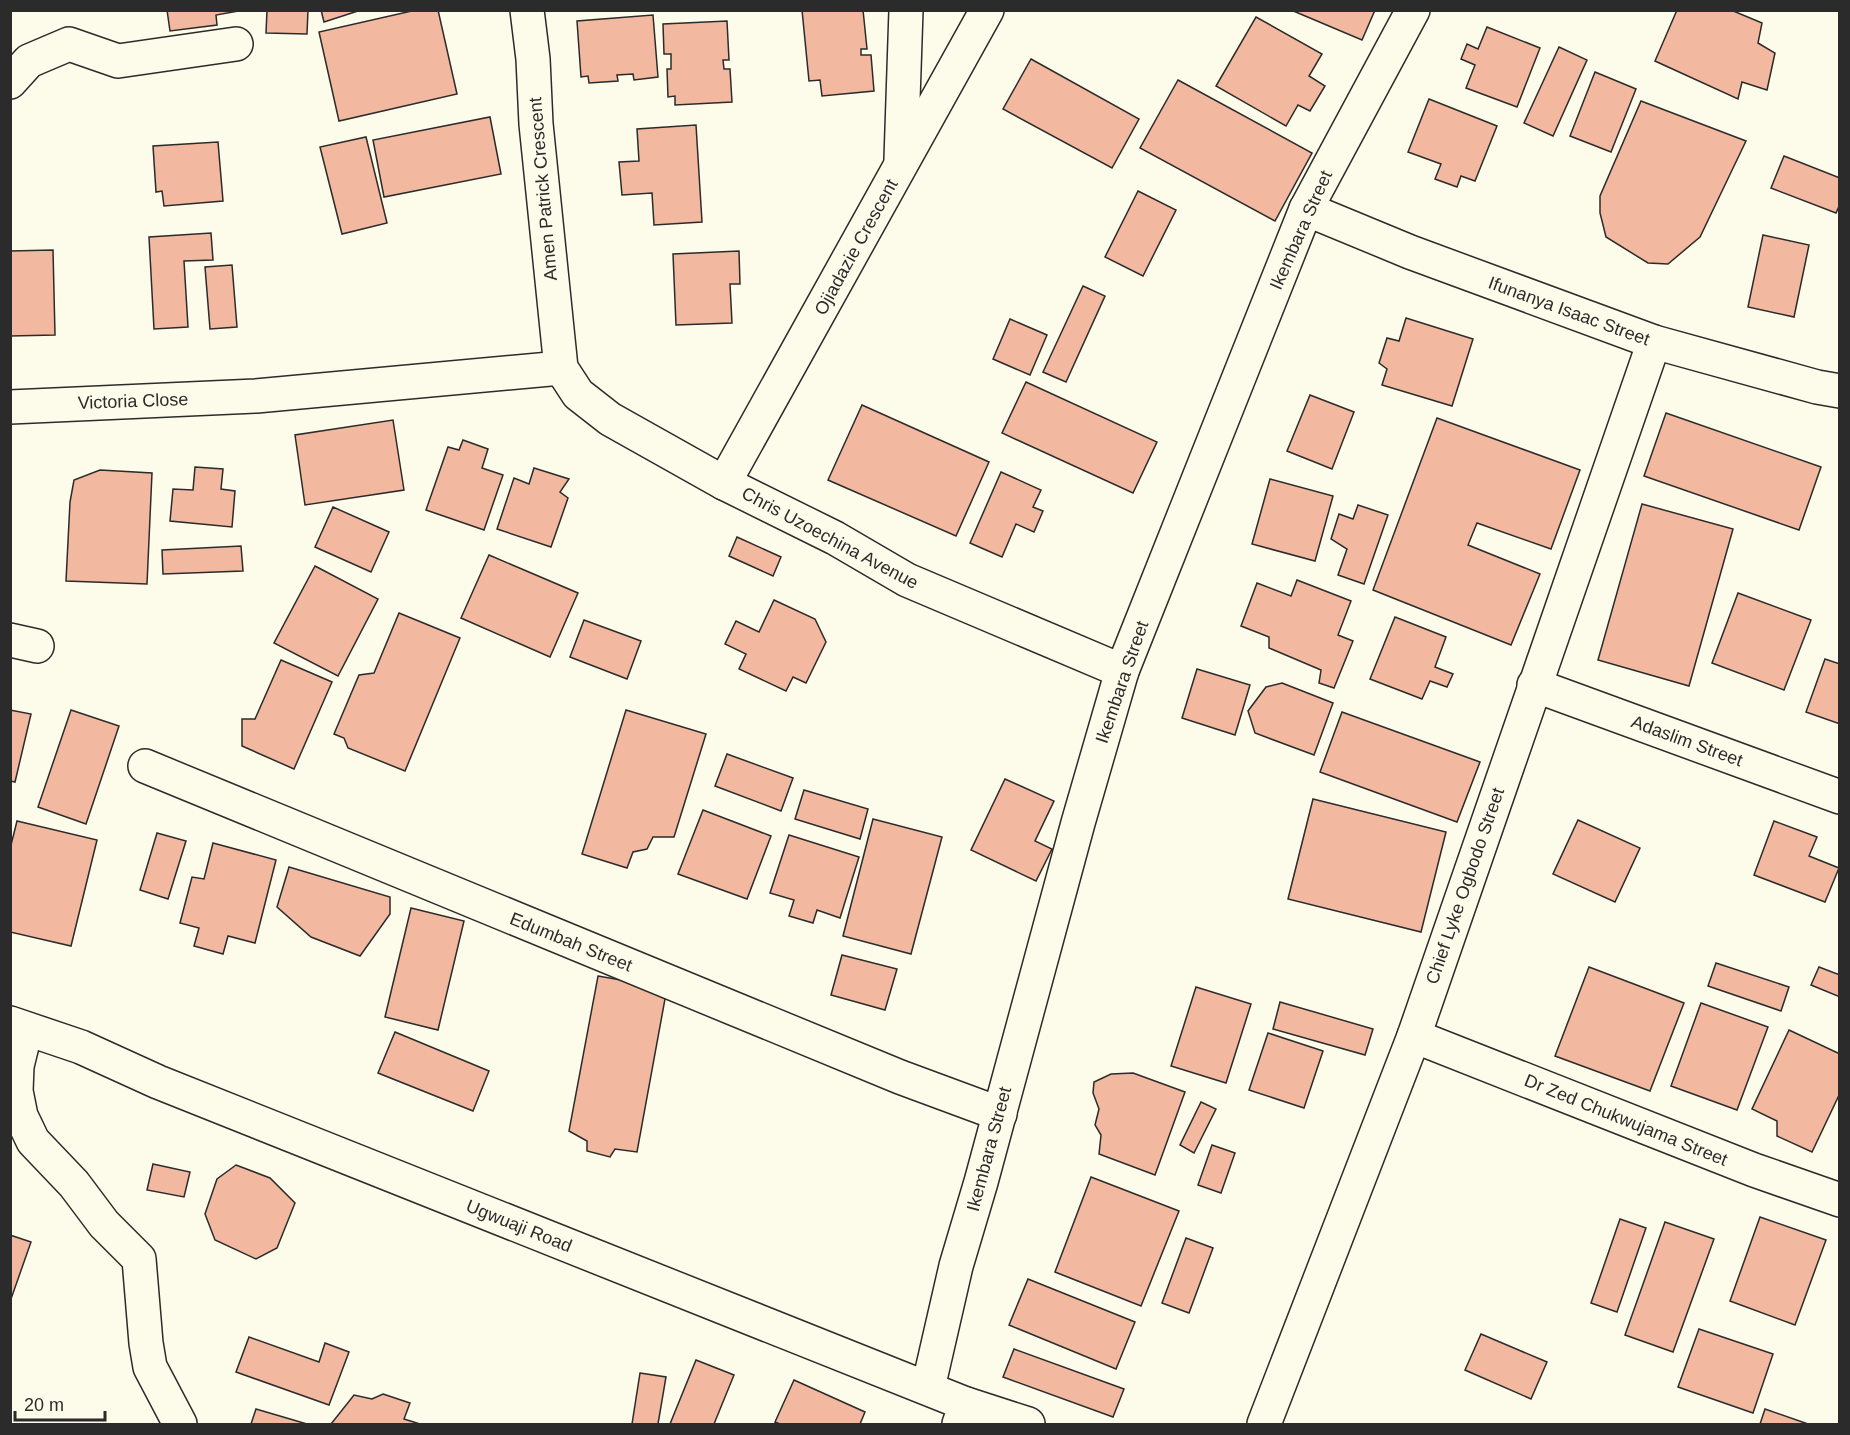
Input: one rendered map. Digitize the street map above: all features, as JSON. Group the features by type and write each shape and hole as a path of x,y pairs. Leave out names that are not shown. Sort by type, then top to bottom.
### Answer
{"street":[{"name":"Amen Patrick Crescent","path":"527,10 561,368"},
{"path":"901,165 906,10"},
{"name":"Ojiadazie Crescent","path":"724,483 987,10"},
{"name":"Ikembara Street","path":"928,1388 956,1266 1122,671 1306,209 1413,10"},
{"path":"10,82 29,61 69,44 118,61 236,44"},
{"name":"Ifunanya Isaac Street","path":"1306,209 1410,252 1654,342 1839,391"},
{"name":"Chief Lyke Ogbodo Street","path":"1264,1425 1413,1036 1654,342"},
{"name":"Victoria Close","path":"10,407 256,396 561,368"},
{"name":"Chris Uzoechina Avenue","path":"561,368 578,394 610,419 724,483 835,538 908,580 1122,671"},
{"name":"Adaslim Street","path":"1534,685 1839,797"},
{"name":"Edumbah Street","path":"145,766 890,1072 1000,1114"},
{"path":"18,1026 16,1091 21,1116 33,1141 74,1184 104,1224 139,1259 150,1367 180,1425"},
{"name":"Ugwuaji Road","path":"18,1026 81,1047 158,1082 928,1388 963,1414 1028,1425"},
{"name":"Dr Zed Chukwujama Street","path":"1413,1036 1754,1170 1839,1200"}],"building":[{"path":"167,10 244,10 216,15 217,25 170,31"},
{"path":"267,10 308,10 307,34 266,33"},
{"path":"321,10 361,10 324,22"},
{"path":"416,10 438,10 457,94 339,121 319,32"},
{"path":"802,10 863,10 867,49 861,49 861,55 871,55 874,91 822,96 820,80 809,81"},
{"path":"1291,10 1375,10 1362,40"},
{"path":"1677,10 1731,10 1762,23 1758,43 1775,53 1767,90 1742,82 1738,99 1655,61"},
{"path":"653,15 658,77 634,80 633,74 617,75 618,81 589,83 588,76 581,77 577,21"},
{"path":"1256,17 1322,54 1309,76 1325,86 1310,111 1298,105 1286,126 1216,86"},
{"path":"727,21 729,60 723,60 724,69 730,69 732,102 675,105 675,96 668,97 667,69 671,69 671,54 664,54 663,24"},
{"path":"1487,27 1540,48 1517,107 1466,88 1475,65 1461,59 1467,44 1478,49"},
{"path":"1559,47 1587,60 1553,136 1524,123"},
{"path":"1031,59 1139,119 1112,168 1003,109"},
{"path":"1595,72 1636,89 1611,152 1570,136"},
{"path":"1178,80 1312,153 1275,221 1140,148"},
{"path":"1429,99 1497,126 1475,181 1461,176 1457,187 1435,179 1441,164 1408,152"},
{"path":"1641,101 1746,141 1700,237 1668,264 1648,263 1606,237 1600,213 1600,196"},
{"path":"490,117 501,174 384,197 373,140"},
{"path":"696,125 702,222 654,225 652,193 622,195 619,162 639,161 637,129"},
{"path":"366,137 387,223 342,234 320,147"},
{"path":"218,142 223,201 164,206 162,191 156,192 153,146"},
{"path":"1784,156 1840,178 1840,204 1836,213 1771,188"},
{"path":"1138,191 1176,210 1143,276 1105,257"},
{"path":"211,233 213,260 184,261 188,327 154,329 149,237"},
{"path":"1763,235 1809,245 1794,317 1748,307"},
{"path":"53,250 55,335 10,336 10,251"},
{"path":"739,251 740,284 730,284 732,323 676,325 673,254"},
{"path":"232,265 237,327 210,329 205,267"},
{"path":"1083,286 1105,296 1066,382 1043,372"},
{"path":"1406,318 1473,339 1452,406 1382,385 1387,369 1379,363 1387,338 1399,341"},
{"path":"1010,319 1047,335 1030,375 993,359"},
{"path":"1026,382 1157,442 1133,493 1002,433"},
{"path":"1310,395 1354,412 1332,469 1287,451"},
{"path":"862,405 989,462 956,536 828,480"},
{"path":"1666,413 1821,467 1799,530 1644,476"},
{"path":"1437,418 1580,470 1551,549 1477,523 1468,545 1540,574 1511,645 1373,590"},
{"path":"393,420 404,490 305,505 295,435"},
{"path":"463,440 488,449 482,468 503,475 484,530 426,510 448,447 459,450"},
{"path":"195,467 223,469 221,489 235,491 232,527 170,521 173,489 193,490"},
{"path":"534,468 569,479 560,492 568,498 551,547 497,529 514,478 529,484"},
{"path":"100,470 152,473 147,584 66,581 70,502 74,480"},
{"path":"1001,472 1041,490 1033,507 1043,511 1034,532 1016,524 1002,557 970,543"},
{"path":"1270,479 1333,496 1315,561 1252,544"},
{"path":"1642,504 1733,529 1689,686 1598,660"},
{"path":"1358,505 1388,515 1364,584 1338,575 1347,549 1331,539 1339,514 1353,519"},
{"path":"333,507 389,532 371,572 315,547"},
{"path":"737,537 781,557 773,576 729,556"},
{"path":"241,546 243,571 163,574 162,550"},
{"path":"489,555 578,593 550,657 461,618"},
{"path":"315,566 378,599 338,676 274,643"},
{"path":"1297,580 1351,601 1338,635 1353,641 1334,688 1319,683 1321,670 1269,648 1269,637 1241,626 1257,583 1291,596"},
{"path":"1738,593 1811,620 1784,690 1712,663"},
{"path":"774,600 815,619 826,642 806,683 793,677 786,691 739,669 746,654 725,644 736,621 759,632"},
{"path":"399,613 460,638 405,771 348,748 344,738 334,734 359,675 374,673"},
{"path":"1395,617 1446,637 1435,667 1453,674 1447,687 1430,681 1422,699 1370,679"},
{"path":"584,620 641,641 627,679 570,657"},
{"path":"1825,659 1840,664 1840,724 1806,712"},
{"path":"281,660 332,682 294,769 242,746 242,719 255,719"},
{"path":"1197,669 1250,685 1235,735 1182,718"},
{"path":"1282,683 1333,703 1314,755 1255,733 1248,711 1266,687"},
{"path":"10,710 31,714 15,782 10,781"},
{"path":"71,710 119,726 86,824 38,807"},
{"path":"626,710 706,734 674,837 653,837 647,849 633,852 627,868 582,854"},
{"path":"1342,712 1480,762 1457,822 1320,772"},
{"path":"727,754 793,778 781,811 715,786"},
{"path":"1005,779 1054,801 1035,841 1052,849 1036,881 971,850"},
{"path":"804,790 868,809 860,839 795,819"},
{"path":"1313,799 1446,832 1421,932 1288,899"},
{"path":"703,810 771,836 747,899 678,874"},
{"path":"873,819 942,837 911,954 843,936"},
{"path":"1578,820 1640,848 1615,902 1553,874"},
{"path":"17,821 97,840 71,946 10,932 10,849"},
{"path":"1774,821 1817,837 1809,856 1839,868 1825,902 1754,875"},
{"path":"157,833 186,841 168,899 140,890"},
{"path":"789,835 859,857 840,918 817,910 813,923 789,916 794,900 770,893"},
{"path":"213,843 276,860 255,943 228,936 223,954 194,946 199,928 180,923 192,877 204,879"},
{"path":"289,867 390,897 390,914 360,956 311,937 277,907"},
{"path":"411,908 464,921 438,1030 385,1017"},
{"path":"842,955 897,969 885,1010 831,995"},
{"path":"1716,963 1789,987 1781,1011 1708,986"},
{"path":"1589,967 1684,1003 1650,1091 1555,1056"},
{"path":"1819,967 1840,975 1840,997 1811,985"},
{"path":"598,976 667,988 637,1152 615,1149 610,1157 587,1151 587,1141 569,1131"},
{"path":"1196,987 1251,1004 1226,1083 1171,1066"},
{"path":"1280,1002 1373,1029 1365,1055 1273,1029"},
{"path":"1701,1003 1768,1027 1737,1110 1671,1086"},
{"path":"1789,1030 1840,1054 1840,1093 1812,1152 1777,1136 1777,1121 1752,1109"},
{"path":"395,1032 489,1071 473,1111 378,1073"},
{"path":"1268,1033 1323,1051 1304,1108 1249,1090"},
{"path":"1133,1073 1185,1092 1155,1175 1099,1154 1101,1135 1095,1125 1099,1109 1093,1093 1094,1082 1111,1074"},
{"path":"1201,1102 1216,1109 1194,1153 1180,1145"},
{"path":"1212,1145 1235,1153 1221,1193 1198,1185"},
{"path":"153,1164 190,1172 184,1197 147,1190"},
{"path":"236,1165 270,1178 295,1203 277,1248 256,1259 215,1240 205,1214 217,1179"},
{"path":"1091,1177 1179,1211 1141,1306 1055,1272"},
{"path":"1760,1217 1826,1240 1795,1325 1730,1301"},
{"path":"1620,1219 1646,1228 1617,1312 1591,1303"},
{"path":"1665,1222 1714,1239 1673,1352 1625,1335"},
{"path":"10,1235 31,1242 11,1299 10,1298"},
{"path":"1186,1238 1213,1248 1189,1313 1162,1303"},
{"path":"1028,1279 1135,1322 1116,1369 1009,1325"},
{"path":"1699,1329 1773,1354 1753,1413 1678,1387"},
{"path":"1481,1334 1547,1362 1531,1399 1465,1370"},
{"path":"249,1337 319,1362 325,1343 349,1352 329,1405 236,1372"},
{"path":"1014,1349 1124,1389 1113,1417 1003,1377"},
{"path":"696,1360 734,1375 714,1424 670,1424"},
{"path":"640,1373 666,1377 658,1424 632,1424"},
{"path":"794,1380 865,1412 860,1424 780,1424 775,1422"},
{"path":"383,1394 410,1403 404,1419 420,1424 331,1424 354,1395 372,1399"},
{"path":"256,1409 307,1424 251,1424"},
{"path":"1765,1409 1808,1424 1760,1424"}]}
